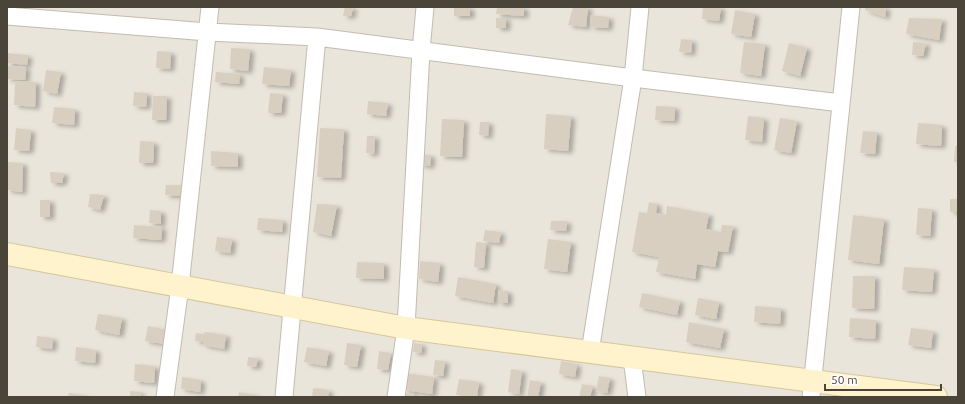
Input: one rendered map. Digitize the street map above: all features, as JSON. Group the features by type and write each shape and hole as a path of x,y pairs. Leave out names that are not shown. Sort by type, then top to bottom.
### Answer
{"street":[{"path":"165,397 180,286 210,7"},
{"path":"396,397 406,328 421,51 425,7"},
{"path":"590,352 633,78 640,7"},
{"path":"812,389 851,7"},
{"path":"7,16 208,32 317,37 841,103"},
{"path":"284,397 317,37"},
{"path":"7,254 406,328 632,358 812,389 936,397"},
{"path":"632,358 637,397"}],"shaded area":[{"path":"7,7 958,7 958,397 7,397"}],"building":[{"path":"345,7 353,7 351,16 343,16"},
{"path":"454,7 470,7 470,16 454,16"},
{"path":"497,7 524,7 524,16 496,14"},
{"path":"573,7 588,7 586,27 568,25"},
{"path":"703,7 721,7 719,21 702,19"},
{"path":"865,7 886,7 885,17 865,10"},
{"path":"735,10 755,14 751,37 731,34"},
{"path":"591,15 609,17 608,28 590,27"},
{"path":"496,18 506,18 506,28 496,28"},
{"path":"909,18 942,19 939,40 906,34"},
{"path":"681,39 692,40 691,53 679,52"},
{"path":"744,42 765,44 761,76 740,73"},
{"path":"913,42 926,43 923,56 912,55"},
{"path":"789,43 807,48 800,76 782,71"},
{"path":"231,48 250,49 248,71 230,69"},
{"path":"157,51 171,52 170,69 156,68"},
{"path":"7,53 28,55 27,65 7,63"},
{"path":"7,66 26,67 25,80 7,79"},
{"path":"264,67 291,70 289,86 262,84"},
{"path":"46,70 61,72 57,94 43,91"},
{"path":"216,72 240,74 239,84 215,82"},
{"path":"15,81 36,82 35,107 14,105"},
{"path":"134,92 147,93 146,107 133,106"},
{"path":"270,93 283,94 281,113 268,113"},
{"path":"153,96 167,96 166,120 152,120"},
{"path":"368,101 388,103 386,116 367,114"},
{"path":"656,106 675,107 674,121 655,120"},
{"path":"54,107 75,109 74,125 52,123"},
{"path":"546,114 571,116 568,151 544,149"},
{"path":"748,116 764,118 762,142 745,140"},
{"path":"780,118 797,121 791,153 774,150"},
{"path":"442,119 464,120 462,157 440,156"},
{"path":"480,122 489,122 488,136 479,135"},
{"path":"918,123 942,125 941,146 916,144"},
{"path":"16,128 31,130 29,151 14,150"},
{"path":"320,128 344,129 341,178 317,177"},
{"path":"863,131 877,132 875,154 860,153"},
{"path":"367,136 375,136 374,154 366,153"},
{"path":"140,141 154,142 153,163 139,163"},
{"path":"955,146 958,146 958,162 954,162"},
{"path":"211,151 238,153 238,167 211,166"},
{"path":"421,154 431,155 430,166 420,165"},
{"path":"7,162 23,163 22,192 7,190"},
{"path":"50,172 64,173 62,183 51,183"},
{"path":"166,185 183,185 183,196 165,195"},
{"path":"90,194 104,195 100,210 88,207"},
{"path":"950,199 958,199 958,212 950,212"},
{"path":"40,200 50,200 50,217 40,217"},
{"path":"649,202 657,204 656,213 666,215 667,206 709,214 706,229 721,232 722,225 733,226 728,252 718,251 715,267 697,264 695,279 656,272 659,257 632,252 639,212 647,213"},
{"path":"317,204 337,205 331,236 313,232"},
{"path":"918,208 932,209 930,236 916,235"},
{"path":"150,210 161,211 161,224 149,223"},
{"path":"853,215 884,219 879,264 848,260"},
{"path":"258,218 283,220 282,232 257,230"},
{"path":"551,221 567,221 566,231 550,230"},
{"path":"134,225 162,227 161,240 133,238"},
{"path":"485,230 501,232 499,243 483,241"},
{"path":"217,237 232,239 230,253 215,251"},
{"path":"548,239 571,242 567,272 544,269"},
{"path":"476,242 486,243 484,268 474,267"},
{"path":"420,261 440,263 438,282 419,279"},
{"path":"357,262 384,263 384,279 356,278"},
{"path":"904,267 934,269 932,292 902,290"},
{"path":"853,276 875,276 874,309 852,308"},
{"path":"458,277 496,284 493,303 455,296"},
{"path":"498,290 508,291 508,303 498,303"},
{"path":"642,293 680,301 677,315 639,307"},
{"path":"698,298 719,302 716,319 695,315"},
{"path":"755,306 781,308 780,324 754,322"},
{"path":"98,314 122,318 119,335 95,330"},
{"path":"850,318 876,320 875,339 849,337"},
{"path":"689,322 724,329 720,348 686,342"},
{"path":"148,326 167,330 165,344 145,341"},
{"path":"911,328 933,331 931,348 908,345"},
{"path":"205,332 226,335 224,349 203,345 203,342 195,341 196,333 204,334"},
{"path":"37,336 53,338 52,349 36,347"},
{"path":"347,343 361,345 357,367 344,365"},
{"path":"414,343 422,344 421,353 413,352"},
{"path":"76,347 96,350 95,363 75,361"},
{"path":"307,347 329,351 326,366 304,362"},
{"path":"379,351 391,353 388,370 377,369"},
{"path":"248,357 258,358 256,367 247,366"},
{"path":"435,360 445,361 443,376 433,375"},
{"path":"561,361 577,364 575,377 559,374"},
{"path":"135,364 155,366 154,383 134,381"},
{"path":"511,369 522,371 519,394 508,392"},
{"path":"406,373 434,377 432,394 404,390"},
{"path":"599,376 610,378 607,393 596,391"},
{"path":"182,377 201,380 200,392 181,389"},
{"path":"459,379 479,382 477,397 456,395"},
{"path":"530,380 541,382 538,397 527,397"},
{"path":"582,384 593,386 590,397 579,397"},
{"path":"313,388 329,390 328,397 312,397"},
{"path":"130,391 141,392 140,397 130,397"},
{"path":"239,392 257,395 257,397 238,397"},
{"path":"69,393 90,396 90,397 68,397"},
{"path":"401,393 414,394 413,397 401,397"}]}
